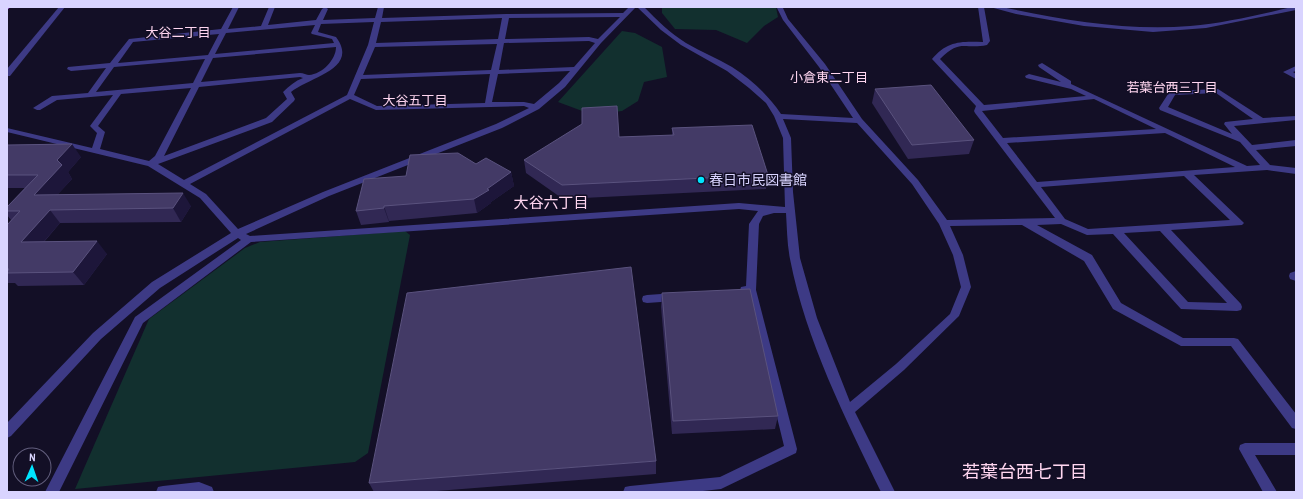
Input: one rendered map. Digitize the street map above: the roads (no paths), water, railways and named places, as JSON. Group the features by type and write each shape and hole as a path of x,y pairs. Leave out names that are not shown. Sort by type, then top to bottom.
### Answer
{"street":[{"path":"7,74 62,7"},
{"path":"151,164 159,157 236,7"},
{"path":"263,28 272,7"},
{"path":"185,183 350,96 372,45 381,7"},
{"path":"553,7 553,16"},
{"path":"612,7 612,15"},
{"path":"7,432 97,336 130,306 156,286 237,234 326,194 499,126 536,107 562,85 624,14 633,7"},
{"path":"640,7 663,29 683,44 730,69 752,86 769,102 778,116 787,138 790,210 795,258 811,318 848,411 888,492"},
{"path":"782,7 780,8 786,19 822,66 859,121 915,182 944,223 958,255 966,287 954,316 900,367 848,411"},
{"path":"981,7 987,41 985,44 964,43 948,46 936,59 982,108"},
{"path":"993,7 1020,10 1064,22 1102,27 1176,29 1220,24 1296,8"},
{"path":"151,164 269,120 291,99 287,92 292,86 326,70 337,62 340,49 339,44 334,38 314,33 325,9"},
{"path":"90,95 131,40 320,22 624,14"},
{"path":"488,105 506,16"},
{"path":"372,45 589,39 599,42"},
{"path":"71,69 339,44"},
{"path":"1042,65 1074,87 1247,169"},
{"path":"1296,68 1287,72 1296,77"},
{"path":"358,77 576,69"},
{"path":"37,108 55,98 300,75 309,77"},
{"path":"1029,76 1074,87"},
{"path":"1260,121 1218,90 1172,93 1163,108 1247,145 1296,143"},
{"path":"96,150 101,132 94,126 119,92"},
{"path":"350,96 376,108 524,104 536,107"},
{"path":"1062,221 978,111 979,108 1095,97"},
{"path":"778,116 859,121"},
{"path":"1267,167 1228,124 1296,118"},
{"path":"7,130 151,164 185,183 203,196 237,234 249,239 739,206 774,210 790,210"},
{"path":"1001,141 1166,131"},
{"path":"1034,185 1267,167 1296,171"},
{"path":"944,223 1062,221 1087,232 1239,223 1186,173"},
{"path":"630,492 721,482 791,449 751,290 754,224 760,214 774,210"},
{"path":"1024,222 1088,258 1117,306 1181,342 1234,342 1296,424"},
{"path":"1115,230 1185,306 1237,307 1163,228"},
{"path":"52,492 139,320 249,239"},
{"path":"736,291 751,290"},
{"path":"647,299 684,296"},
{"path":"1270,492 1245,448 1296,450"},
{"path":"163,492 199,488 207,492"}],"place":[{"name":"春日市民図書館","path":"701,180"}],"district":[{"name":"大谷二丁目","path":"178,32"},
{"name":"小倉東二丁目","path":"829,77"},
{"name":"若葉台西三丁目","path":"1172,87"},
{"name":"大谷五丁目","path":"415,100"},
{"name":"大谷六丁目","path":"551,203"},
{"name":"若葉台西七丁目","path":"1025,472"}]}
